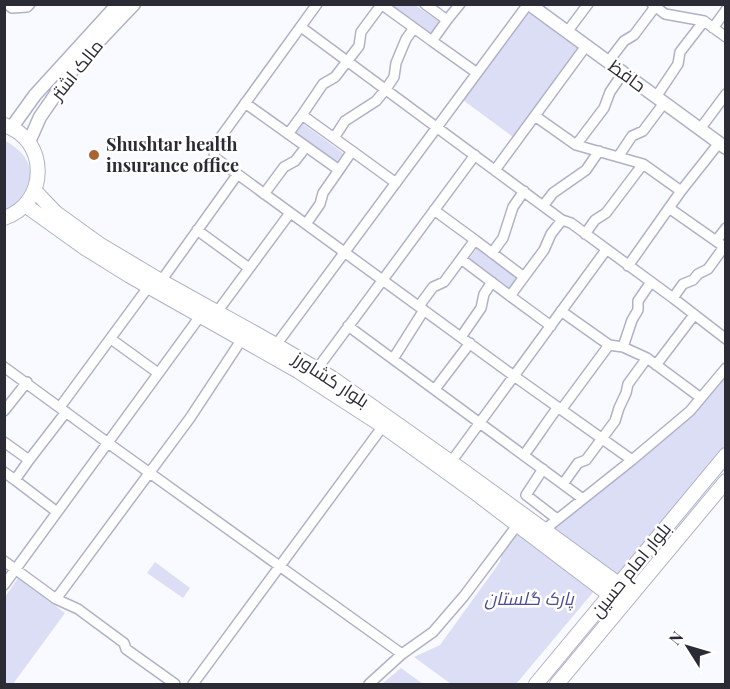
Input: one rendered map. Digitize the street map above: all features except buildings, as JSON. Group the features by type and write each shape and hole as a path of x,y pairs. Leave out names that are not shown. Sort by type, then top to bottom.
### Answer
{"main road":[{"path":"4,218 25,205 35,191 39,174 37,158 29,142 22,134 8,126"},
{"name":"بلوار کشاورز","path":"35,191 56,213 155,284 201,315 298,371 383,426 518,524 615,589"},
{"name":"بلوار کشاورز","path":"25,205 85,248 216,312 332,378 544,530 615,589"},
{"name":"بلوار امام حسین","path":"537,684 726,455"},
{"name":"بلوار امام حسین","path":"556,684 726,481"},
{"path":"615,589 632,594"},
{"path":"615,589 623,605"}],"street":[{"path":"7,4 12,8 29,6"},
{"name":"مالک اشتر","path":"8,126 118,4"},
{"name":"مالک اشتر","path":"29,142 40,117 76,65 134,4"},
{"path":"317,4 215,144 214,157 632,460"},
{"path":"424,4 447,20"},
{"path":"432,41 460,4"},
{"path":"276,345 529,4"},
{"name":"حافظ","path":"529,4 722,146"},
{"path":"567,32 588,4"},
{"path":"665,14 672,4"},
{"path":"288,134 323,84 335,77 359,46 361,32 381,5 477,73"},
{"path":"609,62 624,41 634,35 653,6 665,14 704,21 726,37"},
{"path":"713,28 726,10"},
{"path":"618,157 632,136 643,131 678,64 680,52 704,21"},
{"path":"301,27 726,339"},
{"path":"334,138 345,121 376,101 386,89 394,77 396,63 406,39 414,28"},
{"path":"495,170 586,46"},
{"path":"576,145 604,108 610,92 623,73"},
{"path":"700,129 726,94"},
{"path":"245,103 339,170"},
{"path":"302,114 396,183"},
{"path":"535,116 576,145 643,164 681,191"},
{"path":"628,266 681,191 722,146"},
{"path":"264,194 284,167 295,161 306,147"},
{"path":"306,224 320,204 323,193 352,151"},
{"path":"543,206 553,193 586,170 599,151"},
{"path":"317,369 475,154"},
{"path":"585,234 595,220 606,213 643,164"},
{"path":"15,480 111,339 197,230 237,174"},
{"path":"492,253 503,238 513,207 524,191"},
{"path":"669,208 725,248 708,268 693,280 683,284 673,298"},
{"path":"434,210 524,277"},
{"path":"216,312 290,213"},
{"path":"510,296 544,250 551,234 562,220"},
{"path":"716,241 726,228"},
{"path":"197,230 249,268"},
{"path":"393,359 433,287 444,282 475,240"},
{"path":"451,462 606,250"},
{"path":"461,259 550,326"},
{"path":"461,337 481,308 484,294 492,282"},
{"path":"623,347 632,320 638,310 638,301 651,282"},
{"path":"561,311 609,345 623,347 647,358 701,398"},
{"path":"4,585 201,315"},
{"path":"657,365 694,315"},
{"path":"348,326 583,499"},
{"path":"111,339 158,373"},
{"path":"56,599 190,417 242,339"},
{"path":"435,389 470,343"},
{"path":"524,455 544,425 609,345"},
{"path":"563,484 578,463 586,460 615,421 628,384 647,358"},
{"path":"4,367 402,654"},
{"path":"544,530 690,411 726,368"},
{"path":"4,411 27,382"},
{"path":"193,684 383,426"},
{"path":"4,442 29,460"},
{"path":"543,469 526,495 557,519"},
{"path":"4,472 57,512"},
{"path":"369,684 402,654 433,632 464,596 518,524"},
{"path":"4,561 56,599 78,609 124,643 126,649 175,684"}],"green space":[{"path":"388,5 415,5 440,22 431,35"},
{"path":"527,12 578,49 513,137 463,100"},
{"path":"302,123 343,153 336,163 295,133"},
{"path":"5,141 17,148 24,156 30,178 22,195 14,204 5,209"},
{"path":"477,248 517,278 509,288 469,259"},
{"name":"پارک گلستان","path":"725,373 725,446 622,572 614,574 552,529 690,416"},
{"name":"پارک گلستان","path":"515,532 595,590 516,684 451,684 414,657 440,645 500,562 504,546"},
{"path":"155,562 190,588 183,598 147,573"},
{"path":"18,578 65,613 13,684 5,684 5,597"},
{"path":"401,668 423,684 382,684"}],"place":[{"name":"Shushtar health insurance office","path":"94,155"}]}
